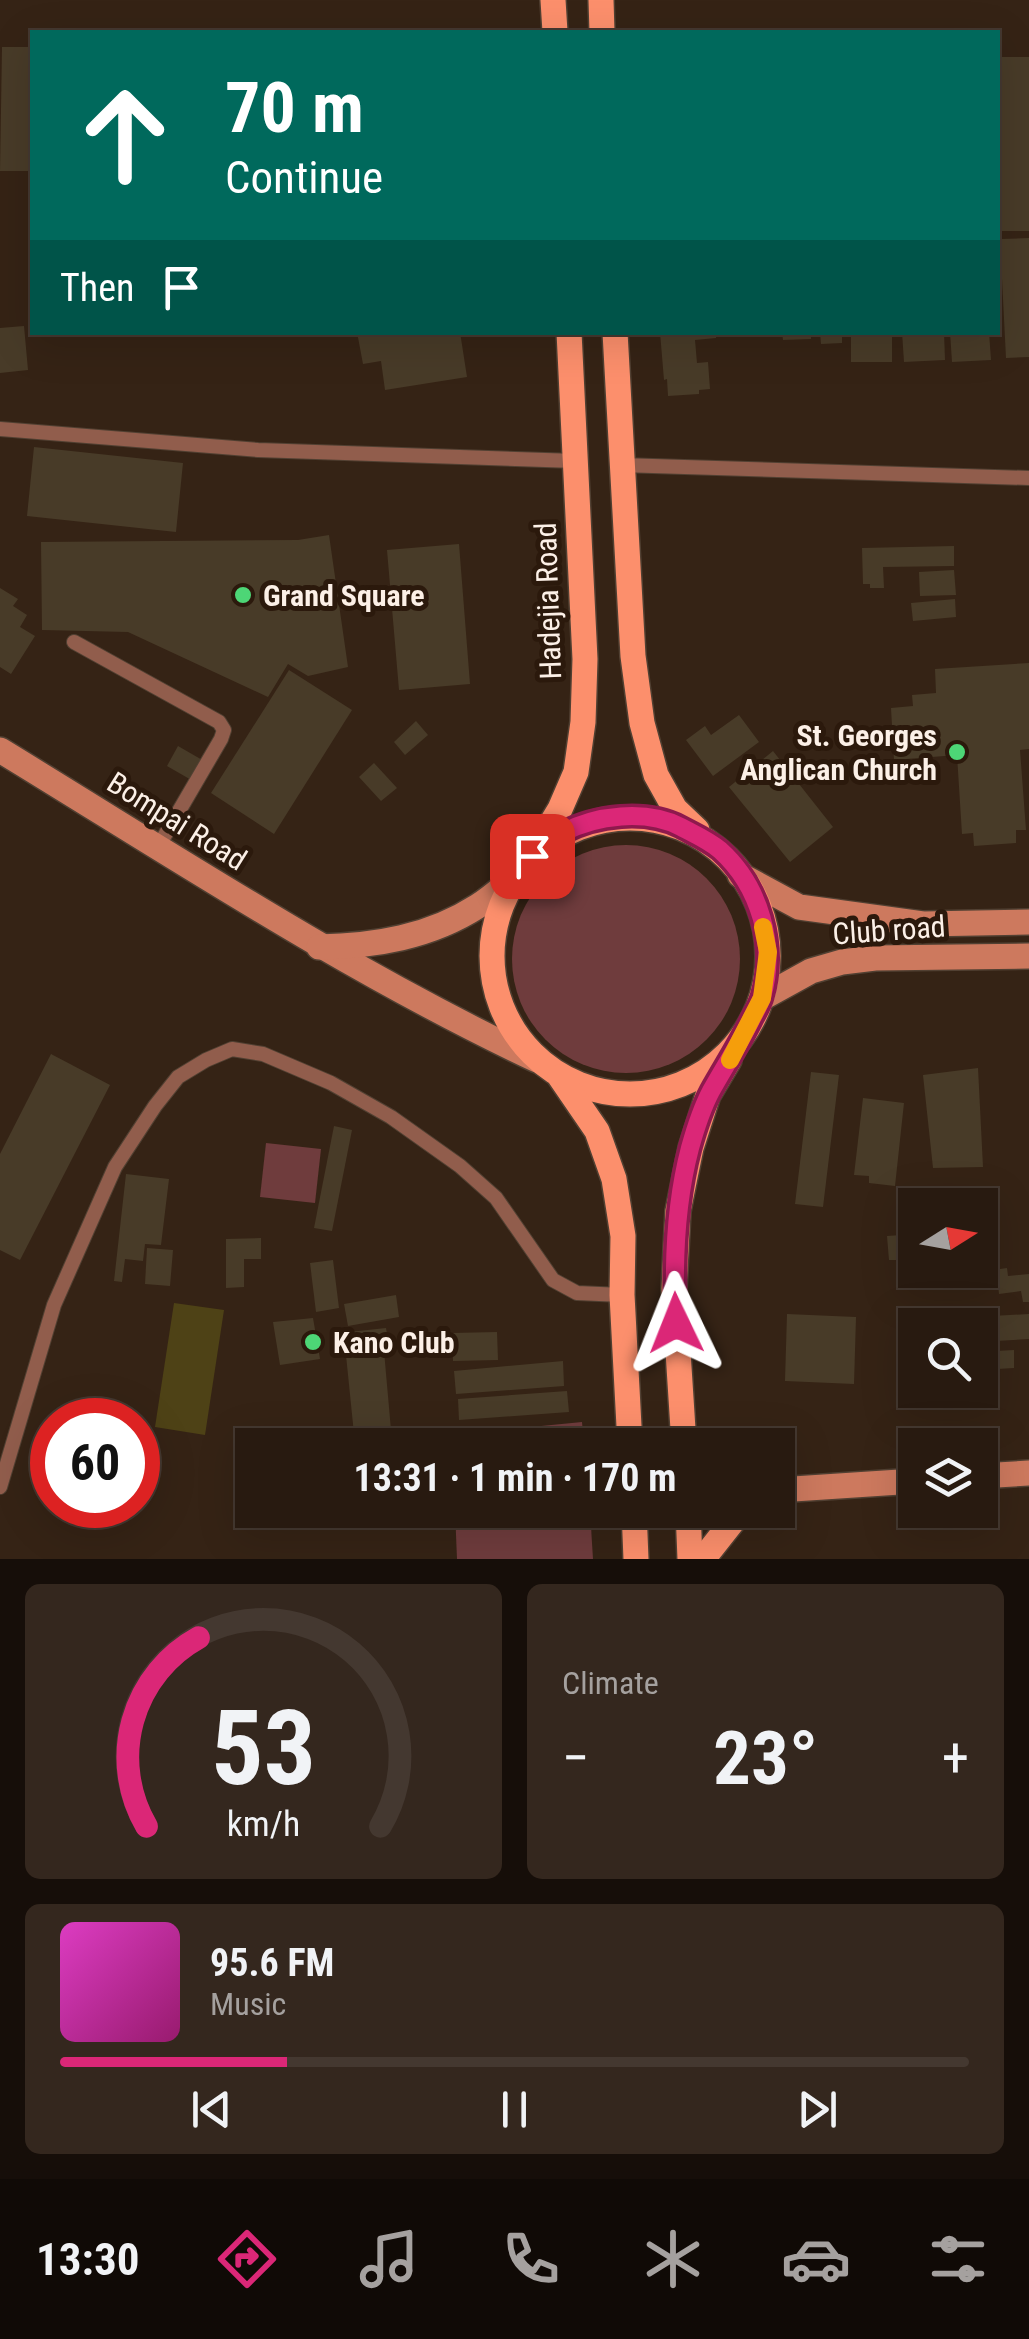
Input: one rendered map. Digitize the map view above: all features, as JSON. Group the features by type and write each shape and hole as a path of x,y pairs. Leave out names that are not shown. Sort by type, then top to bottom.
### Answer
{"main road":[{"path":"553,0 555,30"},
{"path":"600,0 602,30"},
{"name":"Hadejia Road","path":"532,856 576,772 583,722 584,658 569,335"},
{"path":"615,335 634,656 642,723 656,775 675,809 723,852 759,906 768,952 762,998 708,1096 690,1148 678,1211 674,1289 684,1428"},
{"name":"Bompai Road","path":"0,750 319,947 467,1027 538,1060"},
{"path":"319,947 351,946 425,932 480,905 562,833 598,820 636,816 674,824 708,841"},
{"path":"740,875 799,907 922,924 1029,922"},
{"path":"515,877 494,922 492,973 506,1021 538,1060 560,1077 598,1092 638,1096 689,1081 713,1068 742,1040"},
{"name":"Club road","path":"762,998 811,971 842,962 1029,956"},
{"path":"560,1077 598,1131 614,1179 623,1236 629,1428"},
{"path":"998,1475 1029,1473"},
{"path":"795,1489 898,1482"},
{"path":"635,1528 636,1559"},
{"path":"689,1528 690,1559"},
{"path":"702,1559 727,1528"}],"lane":[{"path":"0,429 258,450 575,461"},
{"path":"621,465 1029,478"},
{"path":"74,642 219,722 224,730 158,847"},
{"path":"0,1487 54,1305 115,1167 178,1078 232,1049 263,1054 297,1068 391,1117 460,1166 496,1198 553,1280 577,1293 622,1295"}],"shaded area":[{"path":"626,845 670,853 707,878 732,915 740,959 732,1003 707,1040 670,1065 626,1073 582,1065 545,1040 520,1003 512,959 520,915 545,878 582,853"},
{"path":"266,1143 321,1149 315,1203 260,1197"},
{"path":"174,1303 224,1310 205,1435 160,1428 159,1398"},
{"path":"582,1422 583,1428 521,1428"},
{"path":"456,1528 591,1528 593,1559 457,1559"}],"building":[{"path":"2,47 30,47 30,171 0,171"},
{"path":"1000,57 1029,57 1029,231 1002,231"},
{"path":"1029,238 1029,357 1006,358 1000,239"},
{"path":"24,326 28,370 0,373 0,328"},
{"path":"358,335 460,335 467,377 385,390 381,361 363,364"},
{"path":"660,335 716,335 695,340 697,363 708,362 710,389 699,390 699,394 668,396 667,379 664,380"},
{"path":"782,335 811,335 811,339 783,340"},
{"path":"820,335 842,335 842,343 821,344"},
{"path":"851,335 892,335 892,362 851,362"},
{"path":"902,335 944,335 945,360 904,362"},
{"path":"950,335 989,335 991,360 952,362"},
{"path":"34,447 183,463 176,532 27,516"},
{"path":"329,535 348,667 308,676 288,664 268,697 128,632 42,630 41,542 298,540"},
{"path":"459,544 470,684 399,690 387,550"},
{"path":"954,546 954,566 883,567 884,588 863,584 862,548"},
{"path":"954,570 956,595 920,596 919,572"},
{"path":"0,588 18,599 13,606 27,615 20,627 35,636 11,674 0,667"},
{"path":"955,599 956,617 913,621 911,603"},
{"name":"St. Georges Anglican Church","path":"1029,663 1029,749 1020,750 1026,830 1016,830 1016,843 974,846 973,833 962,834 957,755 894,760 891,708 913,706 912,695 936,693 935,669"},
{"path":"289,670 352,710 274,834 211,793"},
{"path":"739,715 759,742 713,776 686,740 705,726 711,735"},
{"path":"416,721 428,735 405,755 394,742"},
{"path":"178,746 204,761 193,781 167,766"},
{"path":"773,751 833,827 790,862 729,787"},
{"path":"374,763 397,788 381,801 359,777"},
{"path":"51,1054 110,1085 20,1260 0,1250 0,1154"},
{"path":"978,1068 983,1167 933,1168 923,1075"},
{"path":"811,1072 839,1075 823,1207 795,1204"},
{"path":"863,1098 904,1103 895,1186 869,1183 869,1176 854,1175"},
{"path":"334,1126 352,1130 332,1231 314,1228"},
{"path":"126,1174 169,1179 161,1245 145,1244 143,1261 125,1259 122,1282 114,1281"},
{"path":"898,1235 898,1284 896,1260 889,1260 887,1236"},
{"path":"261,1238 261,1259 244,1259 244,1287 226,1288 226,1239"},
{"path":"147,1248 173,1250 170,1286 145,1284"},
{"path":"333,1260 339,1308 316,1312 310,1263"},
{"path":"1007,1268 1008,1276 1029,1274 1029,1302 1023,1302 1021,1291 999,1294 1000,1269"},
{"path":"396,1295 399,1317 348,1326 344,1304"},
{"path":"787,1314 856,1317 854,1384 785,1381"},
{"path":"1029,1314 1029,1339 998,1341 998,1316"},
{"path":"313,1318 320,1359 280,1365 273,1322"},
{"path":"386,1328 388,1340 351,1344 349,1332"},
{"path":"497,1332 498,1360 453,1361 452,1333"},
{"path":"1014,1350 1014,1368 998,1369 998,1351"},
{"path":"384,1351 391,1428 353,1428 346,1355"},
{"path":"563,1361 564,1386 456,1394 454,1371"},
{"path":"567,1391 569,1412 459,1420 458,1399"}],"slow traffic":[{"path":"730,1060 762,998 768,952 763,927"}],"place":[{"name":"Grand Square","path":"243,595"},
{"name":"St. Georges Anglican Church","path":"957,752"},
{"name":"Kano Club","path":"313,1342"}],"route":[{"path":"532,856 562,833 598,820 636,816 674,824 723,852 759,906 768,952 762,998 708,1096 690,1148 678,1211 676,1323"}]}
